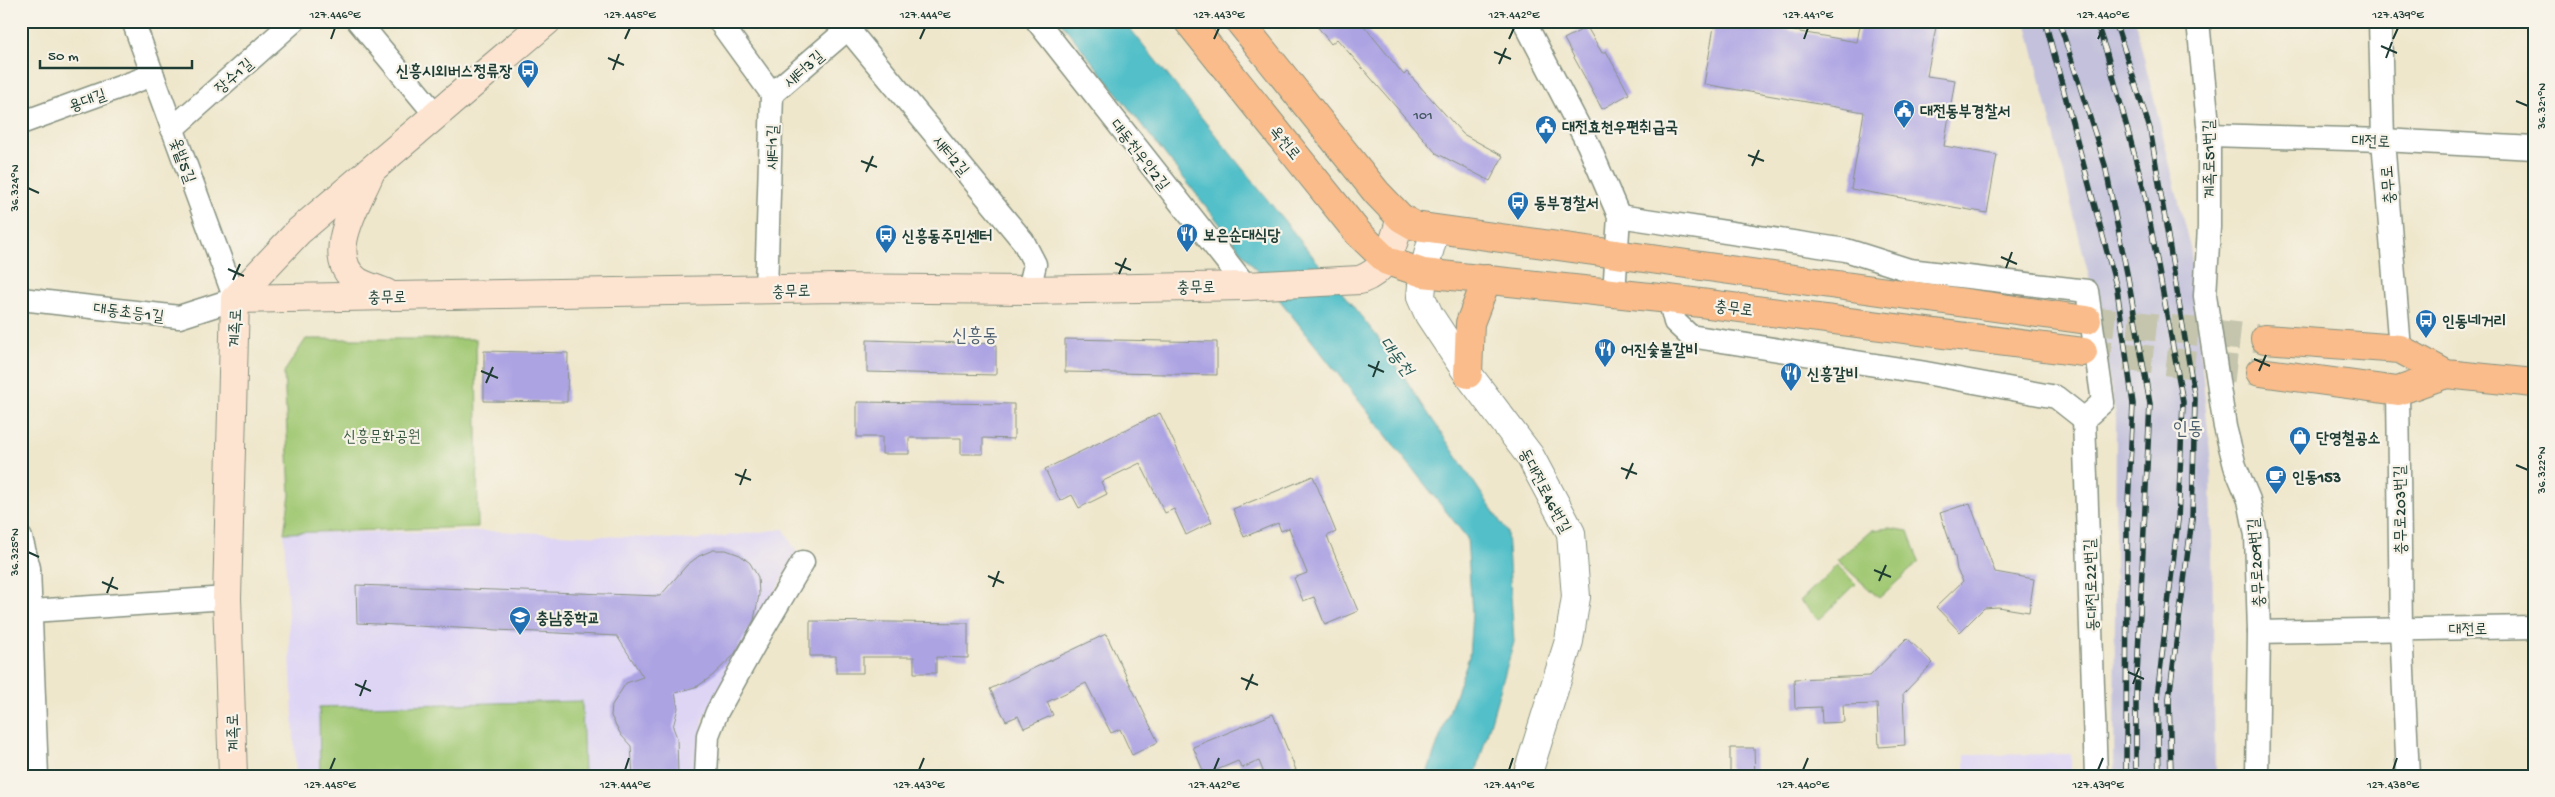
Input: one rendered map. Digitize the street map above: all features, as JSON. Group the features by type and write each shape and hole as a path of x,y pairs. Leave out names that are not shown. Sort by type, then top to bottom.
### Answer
{"main road":[{"name":"계족로","path":"233,776 227,598 235,299 299,230 547,21"},
{"name":"옥천로","path":"1188,21 1358,232 1387,260"},
{"path":"1239,21 1376,193 1401,218 1415,226 2087,320"},
{"path":"373,166 342,240 342,261 357,281 392,296"},
{"path":"1387,260 1401,218"},
{"name":"충무로","path":"235,299 766,291 834,288 1030,290 1246,286 1348,280 1373,275 1387,260 1423,273 1668,299 2083,352"},
{"path":"1468,374 1470,323 1487,279"},
{"path":"2265,339 2400,349 2446,374 2534,383"},
{"path":"2260,372 2398,391 2446,374"}],"street":[{"name":"옻밭5길","path":"133,21 235,299"},
{"name":"장수1길","path":"172,129 294,21"},
{"path":"358,21 435,114"},
{"path":"719,21 772,94"},
{"name":"대동천우안2길","path":"1037,21 1246,286"},
{"path":"1524,21 1588,144 1619,216 1614,294"},
{"name":"계족로51번길","path":"2198,21 2209,135 2209,227 2205,296"},
{"name":"충무로","path":"2380,21 2383,140 2400,349"},
{"name":"새터3길","path":"772,94 853,25"},
{"name":"새터2길","path":"853,25 1023,241 1034,264 1030,290"},
{"name":"용대길","path":"21,123 153,75"},
{"name":"새터1길","path":"766,291 772,94"},
{"name":"대전로","path":"2209,135 2383,140 2534,148"},
{"path":"1619,216 1846,250 1909,270 2087,292 2103,402 2084,418 2056,397 1920,372 1690,336 1675,322 1668,299"},
{"name":"동대전로46번길","path":"1435,230 1423,273 1421,297 1429,316 1468,374 1530,456 1571,533 1576,597 1569,641 1527,776"},
{"name":"충무로209번길","path":"2205,296 2225,427 2235,466 2250,500 2256,535 2259,632 2256,776"},
{"name":"대동초등1길","path":"21,298 179,317 235,299"},
{"name":"충무로203번길","path":"2398,391 2401,628 2408,776"},
{"name":"동대전로22번길","path":"2084,418 2096,776"},
{"path":"21,538 29,568 32,611 37,776"},
{"path":"706,776 708,735 717,712 803,562"},
{"path":"32,611 227,598"},
{"name":"대전로","path":"2401,628 2534,627"},
{"path":"2259,632 2401,628"}],"shaded area":[{"path":"2026,21 2135,21 2191,252 2211,463 2215,776 2114,776 2116,417 2091,285"},
{"name":"충남중학교","path":"784,529 797,553 703,719 704,776 296,776 284,533 494,531 693,540"},
{"path":"2071,754 2071,776 1965,776 1965,755"}],"green space":[{"name":"신흥문화공원","path":"306,339 476,339 478,527 284,533 290,495 284,372"},
{"path":"1889,528 1908,531 1919,562 1879,598 1837,560 1872,530"},
{"path":"1837,565 1856,584 1819,620 1800,601"},
{"path":"582,701 584,776 320,776 319,707"}],"water":[{"path":"1060,21 1124,21 1376,335 1507,532 1514,642 1475,776 1426,776 1469,657 1472,613 1467,538"}],"building":[{"path":"1313,21 1360,21 1404,75 1407,72 1463,134 1503,156 1490,181 1436,153 1337,39 1331,44"},
{"name":"대전동부경찰서","path":"1715,21 1737,21 1857,42 1861,21 1937,21 1927,76 1955,80 1944,146 1997,155 1987,213 1851,189 1864,112 1704,84"},
{"path":"1587,27 1602,53 1606,51 1629,94 1602,109 1564,39"},
{"path":"1065,339 1217,342 1217,375 1065,372"},
{"path":"867,340 996,344 996,375 867,372"},
{"path":"484,351 568,353 567,402 484,401"},
{"path":"857,402 1014,404 1014,439 983,438 983,454 961,454 961,438 909,438 909,454 882,454 882,437 857,437"},
{"path":"1160,413 1212,522 1186,535 1174,509 1165,513 1140,463 1101,482 1107,494 1079,508 1072,495 1060,501 1045,469"},
{"path":"1313,476 1336,532 1327,536 1358,611 1325,625 1314,597 1303,601 1294,578 1307,573 1289,528 1281,531 1278,523 1244,537 1233,509"},
{"path":"1970,503 1995,572 2034,579 2029,612 1998,607 1984,608 1960,632 1936,607 1963,581 1957,570 1955,557 1940,513"},
{"path":"713,550 726,550 740,555 750,563 758,577 759,595 754,620 734,655 712,676 698,686 675,693 678,708 673,727 677,738 678,776 633,776 631,746 621,735 611,716 612,705 626,683 643,677 617,636 357,623 356,585 660,596 687,565 699,556"},
{"path":"810,621 968,623 968,658 936,657 936,673 914,673 914,657 863,657 863,673 836,673 836,656 810,656"},
{"path":"1106,634 1158,742 1132,755 1120,729 1111,733 1086,683 1047,702 1053,715 1024,728 1018,716 1006,721 990,689"},
{"path":"1907,638 1933,663 1903,694 1905,745 1879,747 1877,704 1843,705 1844,722 1822,723 1821,707 1795,708 1794,679 1870,676"},
{"path":"1273,714 1296,770 1282,776 1265,776 1259,761 1242,768 1238,761 1205,775 1193,747"},
{"path":"1730,748 1754,748 1755,776 1730,776"}],"tunnel":[{"path":"2087,320 2265,339"},
{"path":"2083,352 2260,372"}],"railway":[{"path":"2045,21 2117,289 2133,404 2127,525 2126,776"},
{"path":"2059,21 2105,165 2128,278 2150,404 2136,696 2136,776"},
{"path":"2096,21 2107,54 2144,190 2183,402 2178,520 2157,697 2159,776"},
{"path":"2115,21 2150,129 2195,399 2192,519 2169,698 2171,776"}],"place":[{"name":"신흥시외버스정류장","path":"528,89"},
{"name":"대전동부경찰서","path":"1904,129"},
{"name":"대전효천우편취급국","path":"1546,145"},
{"name":"동부경찰서","path":"1518,221"},
{"name":"보은순대식당","path":"1187,253"},
{"name":"신흥동주민센터","path":"886,254"},
{"name":"인동네거리","path":"2426,339"},
{"name":"어진숯불갈비","path":"1605,368"},
{"name":"신흥갈비","path":"1791,392"},
{"name":"단영철공소","path":"2300,456"},
{"name":"인동153","path":"2276,495"},
{"name":"충남중학교","path":"520,636"}],"district":[{"name":"신흥동","path":"975,334"},
{"name":"인동","path":"2188,427"}],"water label":[{"name":"대동천","path":"1397,356"}]}
